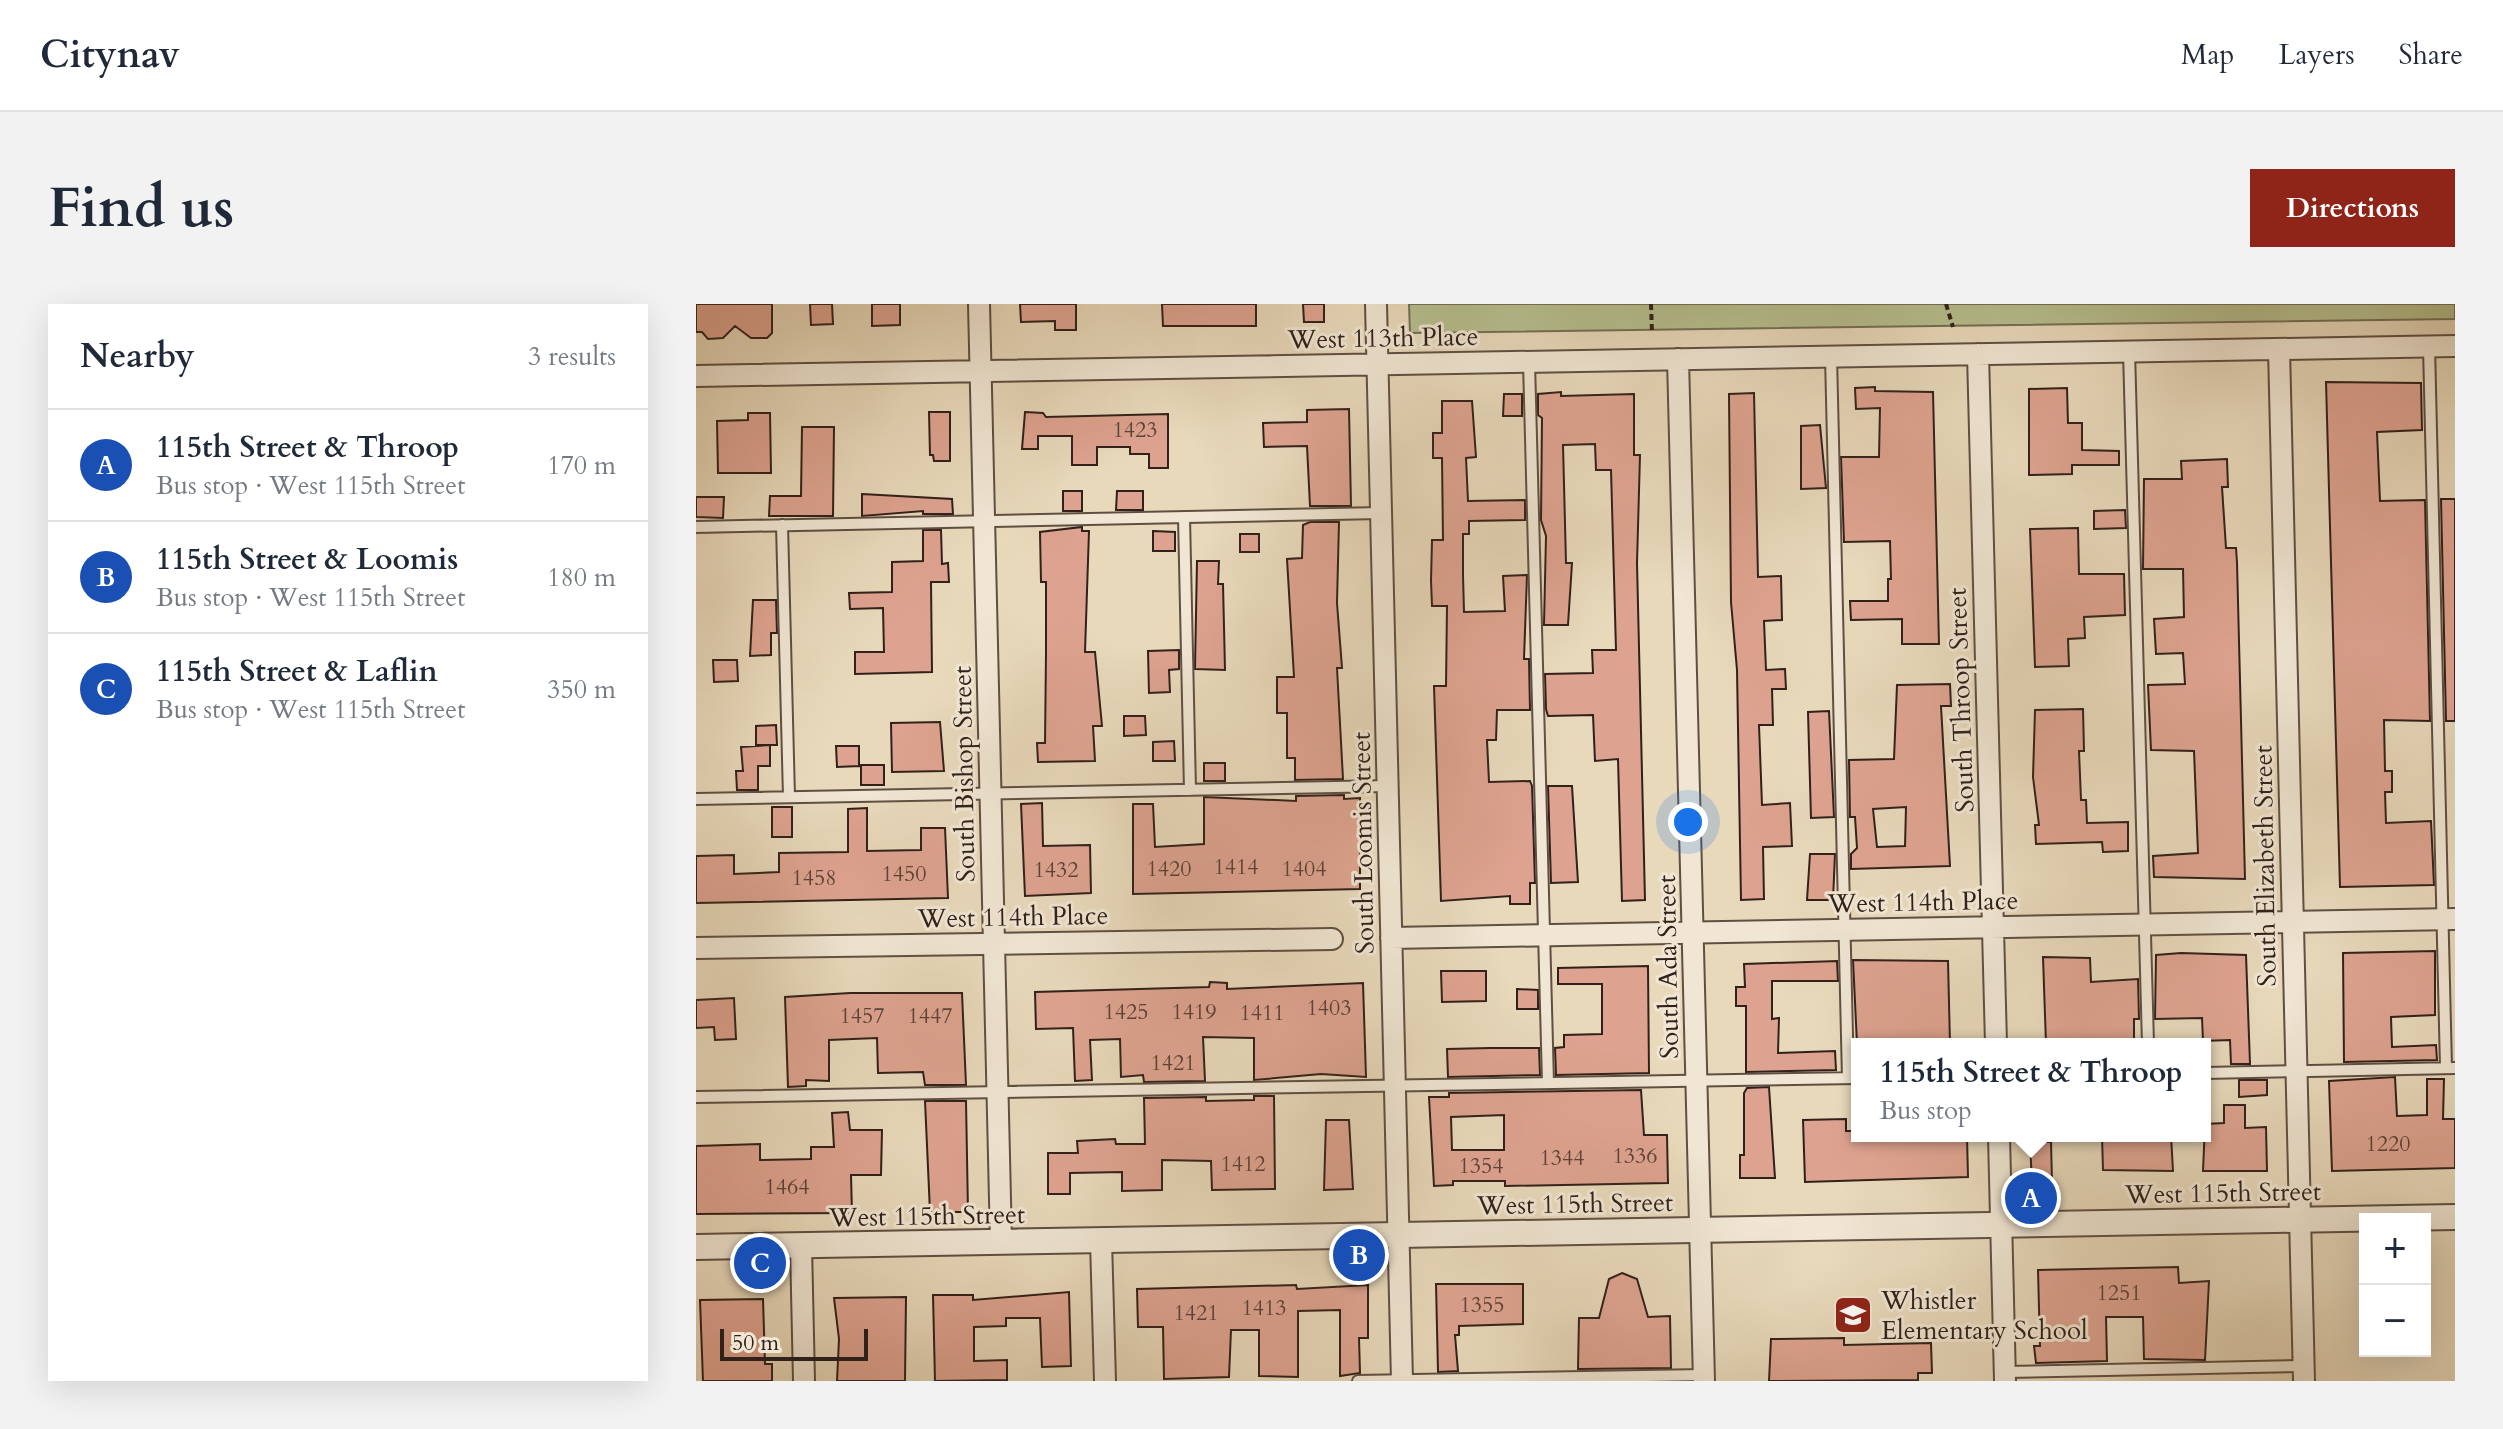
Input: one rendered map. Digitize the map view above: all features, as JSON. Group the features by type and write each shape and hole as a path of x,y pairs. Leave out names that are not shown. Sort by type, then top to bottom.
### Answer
{"street":[{"name":"South Bishop Street","path":"979,304 1001,1242"},
{"name":"South Loomis Street","path":"1376,304 1402,1380"},
{"name":"West 113th Place","path":"696,376 2455,346"},
{"name":"South Elizabeth Street","path":"2279,349 2304,1373"},
{"name":"South Throop Street","path":"1978,354 1996,1038"},
{"name":"South Ada Street","path":"1678,359 1704,1378"},
{"name":"West 114th Place","path":"1391,938 2449,919"},
{"name":"West 114th Place","path":"696,948 1332,939"},
{"path":"1999,1142 2004,1377"},
{"name":"West 115th Street","path":"696,1247 2455,1217"},
{"path":"1101,1241 1105,1381"},
{"path":"801,1246 804,1381"}],"lane":[{"path":"2211,1073 2451,1068 2449,919 2429,346"},
{"path":"2129,351 2148,1038"},
{"path":"1831,356 1844,930 1851,1060"},
{"path":"1529,362 1548,1083"},
{"path":"696,527 1381,513"},
{"path":"1184,517 1190,790"},
{"path":"782,525 789,797"},
{"path":"696,799 1388,786"},
{"path":"696,1097 1851,1078"},
{"path":"2004,1377 2152,1369 2304,1373"},
{"path":"2152,1369 2153,1381"},
{"path":"1358,1381 1704,1378"}],"path":[{"path":"1651,304 1652,332"},
{"path":"1946,304 1953,327"}],"green space":[{"path":"1409,304 2455,304 2455,319 1410,333"}],"building":[{"path":"696,304 772,304 772,333 767,338 751,338 735,326 723,338 708,339 702,332 696,332"},
{"path":"810,304 832,304 833,324 811,325"},
{"path":"872,304 900,304 900,325 872,326"},
{"path":"1020,304 1076,304 1076,330 1055,330 1055,321 1021,322"},
{"path":"1162,304 1256,304 1256,326 1163,326"},
{"path":"1303,304 1324,304 1324,322 1304,322"},
{"path":"2326,382 2421,383 2422,430 2377,432 2380,501 2425,500 2430,721 2384,720 2385,771 2392,771 2392,792 2385,792 2386,823 2431,821 2434,885 2340,887"},
{"path":"1875,387 1875,391 1933,392 1939,644 1902,644 1902,619 1851,620 1850,601 1888,601 1888,579 1891,579 1890,541 1844,542 1841,457 1879,457 1880,408 1856,409 1855,388"},
{"path":"2067,388 2068,423 2082,423 2082,450 2119,451 2119,465 2072,465 2072,474 2029,475 2029,389"},
{"path":"1561,392 1561,396 1634,394 1634,455 1640,455 1637,563 1645,900 1622,901 1618,759 1595,761 1593,715 1548,716 1546,709 1545,674 1593,673 1592,650 1616,650 1611,470 1596,470 1595,444 1563,445 1566,563 1572,563 1568,625 1544,625 1546,536 1541,520 1542,418 1538,415 1538,394"},
{"path":"1754,393 1758,577 1781,576 1782,620 1764,621 1766,670 1785,669 1786,689 1772,689 1773,725 1759,725 1762,805 1790,803 1792,846 1763,847 1764,899 1741,900 1737,670 1731,602 1729,394"},
{"path":"1504,394 1522,394 1522,416 1503,416"},
{"path":"1442,401 1472,401 1476,457 1466,458 1468,501 1525,500 1525,520 1469,521 1469,534 1463,534 1463,575 1464,612 1505,611 1503,576 1527,575 1524,659 1529,659 1530,710 1497,710 1496,740 1487,740 1489,782 1530,781 1532,786 1535,883 1530,883 1530,904 1510,904 1510,896 1441,901 1434,686 1446,686 1447,606 1432,606 1431,581 1432,540 1443,540 1442,458 1433,458 1433,433 1442,433"},
{"path":"1349,409 1351,506 1310,506 1307,446 1264,447 1263,423 1307,422 1307,410"},
{"path":"929,412 950,412 950,461 934,461 933,455 930,455"},
{"path":"1025,412 1043,413 1046,417 1168,414 1168,468 1149,468 1149,454 1130,454 1130,447 1097,447 1097,465 1072,465 1072,436 1038,436 1038,449 1022,449"},
{"path":"748,413 770,413 771,473 718,473 717,421 748,420"},
{"path":"1820,425 1826,488 1801,489 1801,426"},
{"path":"802,427 834,427 833,516 769,516 770,496 801,496"},
{"path":"2227,459 2228,487 2222,487 2226,548 2236,548 2237,562 2245,879 2154,877 2153,856 2198,853 2194,751 2151,750 2148,685 2185,684 2183,653 2156,654 2154,619 2184,617 2183,569 2143,569 2144,479 2182,479 2181,461"},
{"path":"1063,491 1082,491 1082,511 1063,511"},
{"path":"1117,491 1143,491 1143,510 1116,510"},
{"path":"862,494 952,499 953,514 923,514 923,511 862,516"},
{"path":"696,497 724,497 723,518 696,517"},
{"path":"2441,499 2455,499 2455,721 2446,721"},
{"path":"2125,510 2126,528 2094,529 2094,511"},
{"path":"1310,522 1339,522 1337,603 1342,668 1337,668 1343,779 1295,780 1295,758 1287,758 1287,713 1277,713 1277,677 1294,677 1287,559 1302,558 1303,525"},
{"path":"1082,527 1082,531 1089,531 1085,652 1095,652 1102,726 1093,726 1095,761 1038,762 1037,743 1045,743 1046,653 1046,582 1041,582 1040,532"},
{"path":"2078,528 2079,574 2124,574 2125,615 2084,617 2085,638 2068,639 2069,666 2035,667 2030,529"},
{"path":"923,530 941,530 942,564 948,563 949,582 931,582 932,672 855,674 855,652 884,652 883,608 850,609 849,593 892,592 892,562 923,561"},
{"path":"1153,531 1175,532 1175,551 1153,551"},
{"path":"1240,534 1259,534 1259,552 1240,552"},
{"path":"1197,561 1219,561 1218,584 1223,584 1225,670 1195,669"},
{"path":"753,600 776,600 777,633 771,633 771,655 750,656"},
{"path":"1179,650 1179,669 1169,670 1170,692 1149,693 1148,651"},
{"path":"713,660 737,660 738,681 714,682"},
{"path":"1950,684 1951,706 1941,706 1950,866 1851,869 1851,854 1857,848 1855,817 1850,817 1849,760 1894,759 1897,685","holes":["1906,807 1905,846 1877,847 1873,809"]},
{"path":"2083,709 2084,751 2079,751 2081,800 2086,800 2087,823 2128,822 2128,851 2103,852 2102,842 2036,844 2035,825 2039,825 2033,777 2035,710"},
{"path":"1829,711 1834,817 1811,818 1808,712"},
{"path":"1124,716 1145,716 1146,735 1124,736"},
{"path":"940,722 944,771 892,772 891,723"},
{"path":"776,725 777,745 756,745 756,726"},
{"path":"1174,741 1175,761 1153,761 1153,742"},
{"path":"770,745 770,766 758,766 758,790 737,790 736,771 743,771 741,747"},
{"path":"836,746 859,746 859,766 837,767"},
{"path":"1204,763 1225,763 1225,781 1204,781"},
{"path":"861,765 884,765 884,785 861,785"},
{"path":"1548,786 1572,786 1578,882 1551,883"},
{"path":"1344,795 1344,799 1360,798 1360,889 1133,894 1133,804 1153,804 1155,847 1204,844 1204,797 1296,801 1296,796"},
{"path":"1042,803 1043,846 1090,845 1091,893 1025,896 1021,804"},
{"path":"772,807 792,807 792,837 772,837"},
{"path":"867,808 867,851 921,850 921,828 945,828 948,898 696,903 696,856 734,855 734,874 779,872 779,853 848,852 848,809"},
{"path":"1810,854 1835,854 1833,900 1807,900"},
{"path":"2435,951 2435,1015 2391,1017 2392,1047 2436,1045 2437,1060 2344,1062 2343,953"},
{"path":"2156,955 2246,955 2250,1064 2231,1064 2230,1040 2203,1038 2202,1018 2155,1019"},
{"path":"2043,957 2090,958 2091,982 2138,979 2139,1019 2134,1019 2134,1038 2046,1038"},
{"path":"1853,960 1948,961 1950,1038 1857,1038"},
{"path":"1837,961 1838,981 1772,981 1772,1019 1779,1018 1778,1053 1835,1051 1836,1070 1746,1072 1746,1006 1736,1006 1736,987 1745,987 1744,964"},
{"path":"1648,966 1649,1073 1556,1075 1555,1048 1564,1047 1564,1035 1602,1034 1602,984 1558,984 1558,968"},
{"path":"1441,971 1486,971 1486,1001 1442,1002"},
{"path":"1210,982 1227,983 1227,989 1363,983 1366,1077 1321,1074 1254,1080 1254,1038 1203,1037 1205,1081 1144,1082 1143,1075 1121,1077 1120,1039 1090,1040 1092,1080 1075,1081 1073,1028 1036,1029 1035,992 1209,987"},
{"path":"1517,989 1538,990 1538,1009 1517,1009"},
{"path":"850,993 962,993 966,1085 925,1085 923,1072 878,1073 877,1038 829,1040 829,1081 806,1080 806,1086 788,1087 785,997"},
{"path":"734,998 736,1039 715,1040 714,1027 696,1028 696,1000"},
{"path":"1539,1048 1540,1075 1448,1077 1447,1049"},
{"path":"2395,1077 2397,1116 2427,1115 2427,1079 2444,1079 2443,1119 2455,1119 2455,1168 2332,1171 2329,1081"},
{"path":"2239,1080 2267,1080 2267,1095 2239,1097"},
{"path":"1769,1087 1775,1178 1740,1178 1740,1155 1744,1155 1744,1093 1747,1088"},
{"path":"1641,1090 1644,1135 1667,1135 1668,1183 1505,1186 1505,1181 1453,1181 1453,1185 1434,1186 1429,1097 1449,1097 1449,1093","holes":["1504,1115 1504,1150 1452,1150 1451,1117"]},
{"path":"1254,1096 1274,1096 1275,1189 1212,1190 1211,1161 1162,1160 1162,1190 1122,1191 1122,1172 1070,1173 1070,1194 1048,1194 1048,1153 1078,1153 1077,1141 1115,1139 1116,1144 1145,1144 1144,1098 1206,1097 1206,1101 1254,1100"},
{"path":"925,1101 966,1101 968,1212 930,1212"},
{"path":"2224,1105 2245,1105 2245,1128 2266,1127 2267,1171 2203,1171 2204,1142 2211,1142 2211,1124 2224,1123"},
{"path":"848,1112 850,1130 882,1130 881,1175 851,1175 852,1213 696,1214 696,1146 760,1144 760,1160 811,1159 811,1147 834,1147 832,1113"},
{"path":"1846,1119 1846,1131 1851,1131 1851,1142 1967,1142 1968,1177 1805,1182 1803,1120"},
{"path":"1326,1120 1349,1120 1353,1189 1324,1190"},
{"path":"2030,1142 2051,1142 2052,1182 2032,1183"},
{"path":"2102,1142 2171,1142 2173,1171 2103,1170"},
{"path":"2178,1267 2179,1283 2209,1281 2205,1360 2144,1359 2143,1317 2106,1317 2107,1361 2036,1363 2034,1346 2040,1346 2038,1270"},
{"path":"1622,1273 1637,1279 1648,1317 1670,1316 1671,1368 1578,1369 1579,1318 1599,1318 1609,1279"},
{"path":"1436,1284 1523,1284 1523,1324 1459,1326 1459,1335 1455,1335 1458,1371 1438,1372"},
{"path":"1296,1285 1297,1289 1368,1285 1368,1338 1359,1338 1360,1373 1340,1376 1340,1310 1298,1311 1298,1377 1259,1376 1259,1330 1231,1330 1229,1377 1164,1379 1163,1327 1138,1327 1137,1289"},
{"path":"1069,1292 1071,1366 1042,1367 1040,1318 1006,1318 1006,1326 974,1327 974,1361 1007,1360 1007,1380 935,1381 933,1295 973,1295 973,1300"},
{"path":"906,1297 905,1381 837,1381 839,1339 834,1298"},
{"path":"763,1299 765,1364 772,1364 772,1381 703,1381 700,1300"},
{"path":"1844,1338 1844,1345 1931,1343 1932,1373 1918,1373 1918,1380 1769,1381 1771,1339"}],"place":[{"name":"115th Street & Throop","path":"2031,1198"},
{"name":"115th Street & Loomis","path":"1359,1255"},
{"name":"115th Street & Laflin","path":"760,1263"},
{"name":"Whistler Elementary School","path":"1853,1315"}]}
